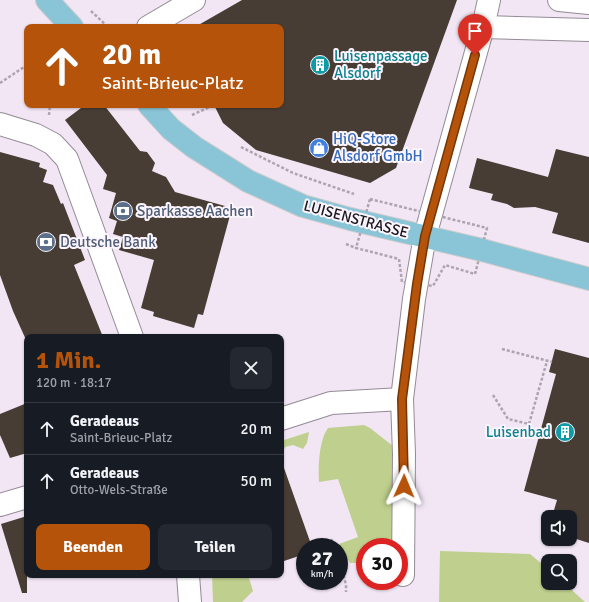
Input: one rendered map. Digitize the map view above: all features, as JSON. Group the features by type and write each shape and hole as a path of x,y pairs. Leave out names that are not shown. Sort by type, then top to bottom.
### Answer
{"main road":[{"path":"47,0 69,24"},
{"name":"LUISENSTRASSE","path":"152,108 171,128 194,147 248,181 303,206 589,279"}],"street":[{"path":"153,24 194,0"},
{"path":"403,538 404,454 402,399 414,299 425,236 483,27 489,0"},
{"path":"559,0 589,3"},
{"path":"483,27 589,30"},
{"path":"0,124 36,135 53,144 66,159 131,334"},
{"path":"284,418 332,403 402,399"},
{"path":"0,505 24,498"},
{"path":"188,578 190,602"}],"path":[{"path":"93,13 105,24"},
{"path":"0,83 24,67"},
{"path":"190,115 197,120"},
{"path":"236,144 293,173 356,194"},
{"path":"363,197 370,199"},
{"path":"502,349 552,362"},
{"path":"493,396 508,419 529,424 547,361"}],"green space":[{"path":"364,425 398,450 396,538 356,538 356,563 350,563 348,560 348,541 358,537 338,479 319,482 321,446 328,428"},
{"path":"309,432 307,443 303,449 293,445 285,447 284,449 284,440"},
{"path":"440,551 530,554 541,563 541,590 572,590 585,602 439,602"},
{"path":"212,578 249,578 253,591 242,602 213,602"}],"building":[{"path":"242,0 457,0 396,168 370,183 256,150 223,123 216,108 284,108 284,24 200,24"},
{"path":"81,108 106,108 140,151 147,152 155,163 152,171 166,177 175,192 232,208 203,315 198,314 194,328 153,316 154,312 141,308 154,260 119,250 123,237 113,234 117,221 109,218 116,193 103,189 107,175 65,120"},
{"path":"556,149 589,157 589,243 552,233 558,213 535,207 514,208 507,204 491,200 493,194 469,188 477,158 548,177"},
{"path":"0,152 40,163 39,167 47,170 43,182 53,185 61,204 63,203 85,260 74,265 102,334 24,334 24,335 13,311 0,275"},
{"name":"Luisenbad","path":"555,349 589,358 589,543 577,539 577,510 554,510 557,500 524,491 556,374 549,372"},
{"path":"24,404 24,454 10,458 0,435 0,414"},
{"path":"284,468 309,538 296,538 296,557 284,561"},
{"path":"24,517 24,578 27,578 27,593 22,593 1,524"}],"place":[{"name":"Luisenpassage Alsdorf","path":"320,65"},
{"name":"HiQ-Store Alsdorf GmbH","path":"319,148"},
{"name":"Sparkasse Aachen","path":"123,211"},
{"name":"Deutsche Bank","path":"46,242"},
{"name":"Luisenbad","path":"565,432"}],"route":[{"path":"404,486 402,399 414,299 425,236 475,55"}]}
